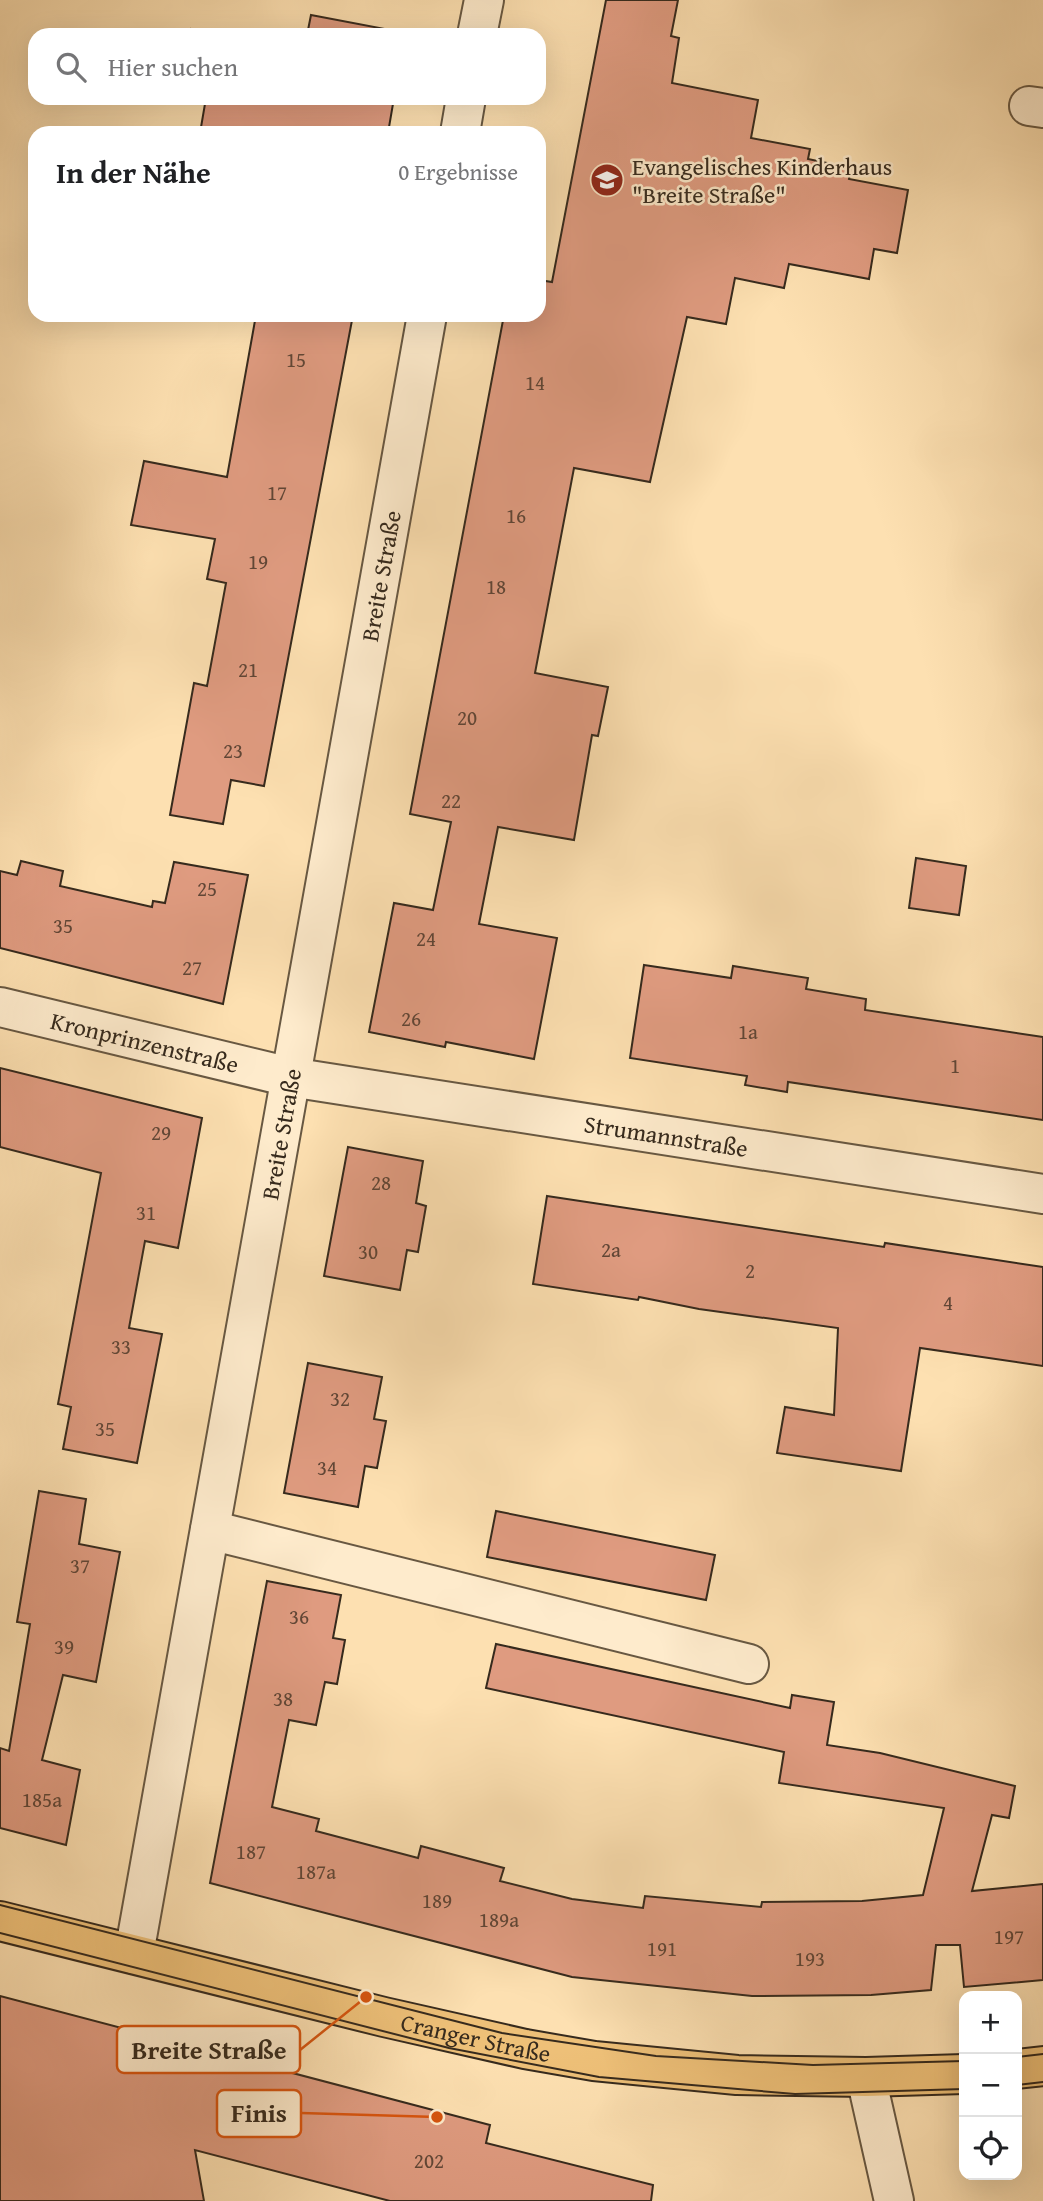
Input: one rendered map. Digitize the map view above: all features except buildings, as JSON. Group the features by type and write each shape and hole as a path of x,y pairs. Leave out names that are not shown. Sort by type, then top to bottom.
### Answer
{"main road":[{"name":"Cranger Straße","path":"0,1921 384,2017 525,2049 594,2061 737,2075 866,2077 959,2074"},
{"path":"1022,2068 1043,2066"}],"street":[{"path":"478,28 484,0"},
{"path":"461,126 465,105"},
{"name":"Breite Straße","path":"134,1954 426,322"},
{"name":"Kronprinzenstraße","path":"0,1007 290,1077"},
{"name":"Strumannstraße","path":"290,1077 1043,1194"},
{"path":"209,1530 749,1664"},
{"path":"866,2077 894,2201"}],"tram line":[{"path":"0,1905 502,2033 656,2056 813,2065 959,2061"},
{"path":"0,1933 449,2048 599,2077 795,2094 959,2089"},
{"path":"1022,2056 1043,2054"},
{"path":"1022,2084 1043,2082"}],"place":[{"name":"Evangelisches Kinderhaus \"Breite Straße\"","path":"607,180"},
{"name":"Breite Straße","path":"366,1997"},
{"name":"Finis","path":"437,2117"}]}
